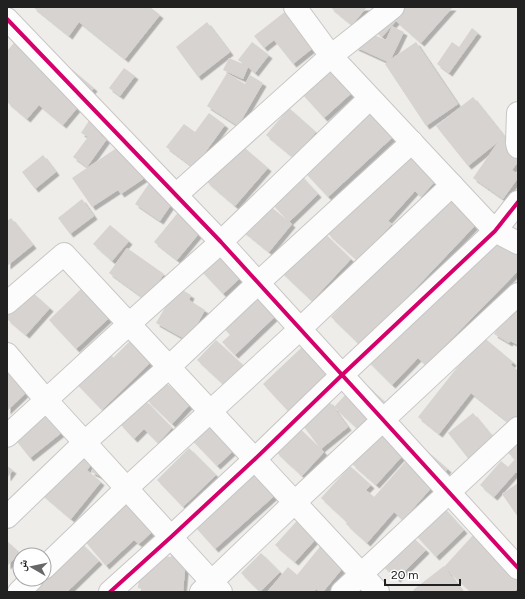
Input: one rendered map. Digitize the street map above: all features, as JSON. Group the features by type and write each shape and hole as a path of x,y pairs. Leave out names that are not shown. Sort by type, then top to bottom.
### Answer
{"street":[{"path":"295,7 331,56 495,231 518,243"},
{"path":"176,195 331,56 393,7"},
{"path":"7,19 221,242 518,568"},
{"path":"7,436 221,242 370,98"},
{"path":"518,113 518,144"},
{"path":"7,517 85,442 169,367 412,142"},
{"path":"52,560 127,488 300,329 452,185"},
{"path":"110,592 172,537 495,231 518,202"},
{"path":"7,303 64,254 378,592"},
{"path":"7,354 46,400 172,537 212,589 295,502 518,294"},
{"path":"342,592 518,428"}],"building":[{"path":"33,7 150,7 160,15 125,59 79,22 69,36"},
{"path":"291,7 328,36 293,64 274,40 264,48 254,36"},
{"path":"330,7 367,7 352,25"},
{"path":"387,7 453,7 421,43 396,21 382,37 370,26"},
{"path":"207,22 230,52 198,77 176,47"},
{"path":"392,26 404,32 391,59 416,42 458,104 426,126 385,64 388,62 355,47 363,30 386,40"},
{"path":"472,28 478,33 449,73 437,64 452,42 459,47"},
{"path":"25,30 94,88 63,125 39,105 27,119 7,102 7,51"},
{"path":"252,42 269,55 255,73 248,67 243,79 223,70 229,58 245,65 238,60"},
{"path":"339,50 366,80 324,118 297,88"},
{"path":"124,68 135,76 120,96 109,88"},
{"path":"227,73 245,84 250,75 263,83 238,126 207,106"},
{"path":"379,91 408,123 328,197 299,166"},
{"path":"473,97 505,137 518,146 518,162 512,170 518,174 518,178 503,199 473,178 498,142 468,166 436,126"},
{"path":"289,108 316,132 294,158 266,135"},
{"path":"96,110 111,120 101,135 107,139 87,167 73,157 88,137 81,133"},
{"path":"209,113 225,125 194,168 166,147 184,124 195,132"},
{"path":"416,137 449,166 421,197 415,191 388,221 392,224 358,261 328,234"},
{"path":"127,141 149,175 121,194 118,190 92,207 72,178"},
{"path":"239,143 268,168 235,206 206,181"},
{"path":"43,155 56,172 35,189 22,172"},
{"path":"291,165 318,194 289,222 262,193"},
{"path":"152,179 177,196 160,221 135,204"},
{"path":"456,187 485,215 361,346 331,317"},
{"path":"260,198 292,224 269,252 237,226"},
{"path":"82,199 94,216 70,234 58,218"},
{"path":"189,199 212,218 177,260 154,242"},
{"path":"11,218 33,245 7,266 7,221"},
{"path":"110,225 129,241 112,261 93,244"},
{"path":"317,226 351,259 312,301 277,268"},
{"path":"502,231 518,247 518,271 426,365 418,358 392,385 367,360"},
{"path":"226,233 255,264 223,294 194,263"},
{"path":"127,248 164,274 146,300 109,273"},
{"path":"260,277 287,305 235,355 222,342 230,335 216,319"},
{"path":"25,286 50,308 26,335 7,319 7,306"},
{"path":"177,287 191,295 189,300 205,310 188,341 156,323"},
{"path":"82,288 110,317 76,349 49,320"},
{"path":"510,307 518,312 518,345 510,341 509,343 494,334"},
{"path":"317,333 343,361 289,412 263,384"},
{"path":"136,335 163,350 102,410 70,377 102,346 113,358"},
{"path":"482,336 513,362 511,365 518,371 518,420 513,426 471,393 439,434 418,417"},
{"path":"216,340 243,365 224,385 197,360"},
{"path":"7,349 37,382 7,411"},
{"path":"360,379 385,402 359,430 334,407"},
{"path":"165,382 176,392 183,384 197,397 172,424 147,400"},
{"path":"50,391 75,422 30,458 7,429"},
{"path":"145,400 172,428 158,443 144,429 134,439 120,424"},
{"path":"329,401 348,427 321,449 324,452 302,476 276,452 299,428 320,448 301,423"},
{"path":"219,410 246,439 217,466 190,438"},
{"path":"473,413 496,441 471,462 448,433"},
{"path":"392,420 416,441 376,485 352,464"},
{"path":"85,432 101,453 117,461 108,480 91,472 98,456 87,470 101,482 71,519 37,490"},
{"path":"518,441 518,474 516,472 494,497 480,485 501,461 508,467 515,459 508,453"},
{"path":"420,445 448,469 403,520 394,512 367,543 321,498 350,466 371,485 366,490 374,497"},
{"path":"189,448 216,475 183,507 157,480"},
{"path":"258,461 282,489 215,549 191,522"},
{"path":"7,466 13,470 7,478"},
{"path":"518,483 518,517 502,494"},
{"path":"140,488 167,518 139,544 134,540 106,566 84,540"},
{"path":"440,504 464,530 436,557 412,531"},
{"path":"305,512 325,529 295,562 275,545"},
{"path":"484,523 518,554 518,588 514,592 471,592 446,569 463,592 415,592 413,590 444,567"},
{"path":"70,532 99,561 67,592 8,592 13,587 52,587 52,549"},
{"path":"408,533 426,550 397,579 380,563"},
{"path":"327,538 351,558 323,592 316,589 314,592 268,591 288,567 297,575"},
{"path":"7,541 14,547 12,547 12,561 7,566"},
{"path":"171,548 187,549 183,592 142,592 142,589 138,588 142,553 171,557"},
{"path":"261,553 280,572 260,592 241,573"}],"cycle path":[{"path":"7,19 221,242 518,568"},
{"path":"110,592 255,459 495,231 518,202"}]}
